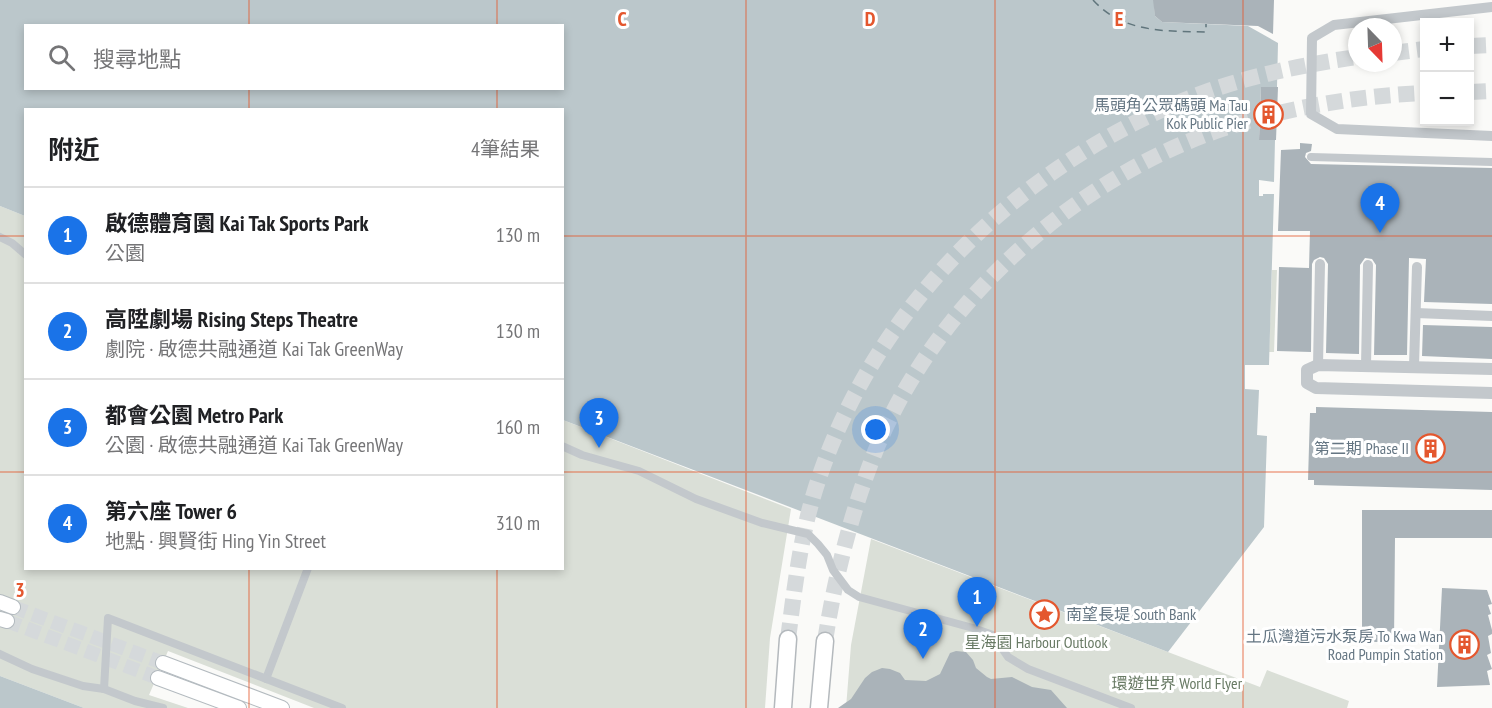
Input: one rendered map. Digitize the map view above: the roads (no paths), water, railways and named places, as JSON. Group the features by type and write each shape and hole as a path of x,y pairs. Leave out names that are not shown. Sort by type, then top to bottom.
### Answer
{"highway":[{"path":"783,708 788,639"},
{"path":"819,708 825,641"}],"main road":[{"path":"163,663 282,708"},
{"path":"158,678 239,708"}],"street":[{"path":"1492,7 1334,25 1312,38 1311,114 1337,129 1492,136"},
{"path":"1311,157 1492,162"},
{"path":"0,237 24,253"},
{"path":"1318,365 1320,264"},
{"path":"1366,365 1368,265"},
{"path":"1414,366 1417,267"},
{"path":"1416,313 1492,316"},
{"path":"1492,369 1318,365 1307,370 1307,382 1316,388 1492,393"},
{"path":"564,447 639,471 696,499 762,523 808,534 823,549 833,570 848,590 859,597 993,635 1008,657 1028,669 1131,708"},
{"path":"266,679 307,570"},
{"path":"104,689 108,618 342,708"},
{"path":"0,654 32,669 83,686 104,689 135,701 163,708"}],"tunnel":[{"path":"1474,46 1492,45"},
{"path":"1402,52 1420,50"},
{"path":"788,639 799,558 813,498 846,412 881,350 923,293 971,240 1024,193 1083,152 1145,118 1211,90 1247,79 1301,66 1348,58"},
{"path":"1474,92 1492,91"},
{"path":"825,641 839,569 858,498 875,452 901,398 934,346 973,297 1017,252 1066,212 1117,177 1172,149 1228,127 1300,108 1374,97 1420,93"},
{"path":"13,607 163,663"},
{"path":"7,621 158,678"}],"place":[{"name":"馬頭角公眾碼頭 Ma Tau Kok Public Pier","path":"1269,114"},
{"name":"第六座 Tower 6","path":"1380,233"},
{"name":"都會公園 Metro Park","path":"599,448"},
{"name":"第二期 Phase II","path":"1430,448"},
{"name":"南望長堤 South Bank","path":"1045,614"},
{"name":"啟德體育園 Kai Tak Sports Park","path":"977,627"},
{"name":"土瓜灣道污水泵房 To Kwa Wan Road Pumpin Station","path":"1464,645"},
{"name":"高陞劇場 Rising Steps Theatre","path":"923,659"}],"park label":[{"name":"星海園 Harbour Outlook","path":"1036,642"},
{"name":"環遊世界 World Flyer","path":"1177,683"}]}
